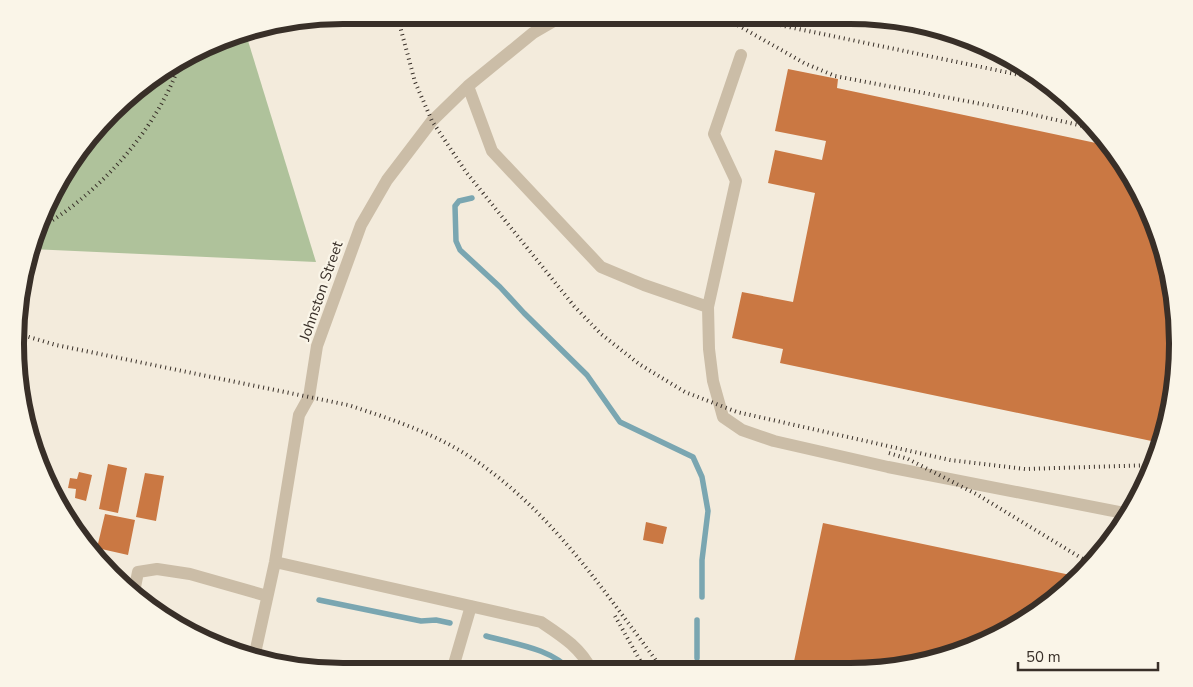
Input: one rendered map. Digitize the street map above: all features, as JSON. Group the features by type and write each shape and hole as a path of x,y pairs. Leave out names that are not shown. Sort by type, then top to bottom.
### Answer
{"street":[{"name":"Johnston Street","path":"256,650 275,562 300,415 309,397 317,346 361,225 387,180 432,121 468,86 533,33 548,24"},
{"path":"741,55 714,134 736,181 708,307 709,349 713,381 723,416 742,430 774,441 878,464 1120,512"},
{"path":"468,86 492,150 600,267 644,285 708,307"},
{"path":"275,562 541,622 566,638 588,663"},
{"path":"135,586 138,572 157,568 190,574 268,596"},
{"path":"454,663 471,606"}],"green space":[{"path":"247,39 316,262 38,249 48,221 67,184 90,149 117,117 149,90 184,67 221,48"}],"building":[{"path":"788,69 838,79 837,88 1099,144 1126,184 1145,221 1158,261 1167,302 1169,364 1167,385 1153,441 780,363 783,349 732,338 742,292 793,302 815,193 768,183 775,150 822,160 826,141 775,131"},
{"path":"108,464 127,468 118,513 99,509"},
{"path":"79,472 92,475 86,501 75,498 76,489 68,488 70,478 77,479"},
{"path":"145,473 164,476 156,521 136,517"},
{"path":"105,514 135,520 128,555 97,547"},
{"path":"646,522 667,527 663,544 643,540"},
{"path":"823,523 1070,575 1044,597 1009,620 972,639 952,646 891,661 870,663 794,663"}],"waterway":[{"path":"472,198 459,201 455,206 456,241 460,250 500,287 587,375 620,422 693,457 702,477 708,511 702,560 702,597"},
{"path":"319,600 421,621 436,620 450,623"},
{"path":"697,620 697,658"},
{"path":"486,636 532,648 563,663"}],"railway":[{"path":"399,24 415,82 432,121 466,172 574,306 601,334 639,364 685,392 737,412 950,460 1025,469 1145,465"},
{"path":"736,24 804,63 835,76 1013,110 1084,126"},
{"path":"774,24 1023,76"},
{"path":"47,223 84,197 124,157 157,112 177,72"},
{"path":"24,335 56,345 348,405 407,426 450,445 495,475 549,525 597,582 658,663"},
{"path":"889,453 908,459 978,495 1085,560"},
{"path":"615,616 641,663"}]}
